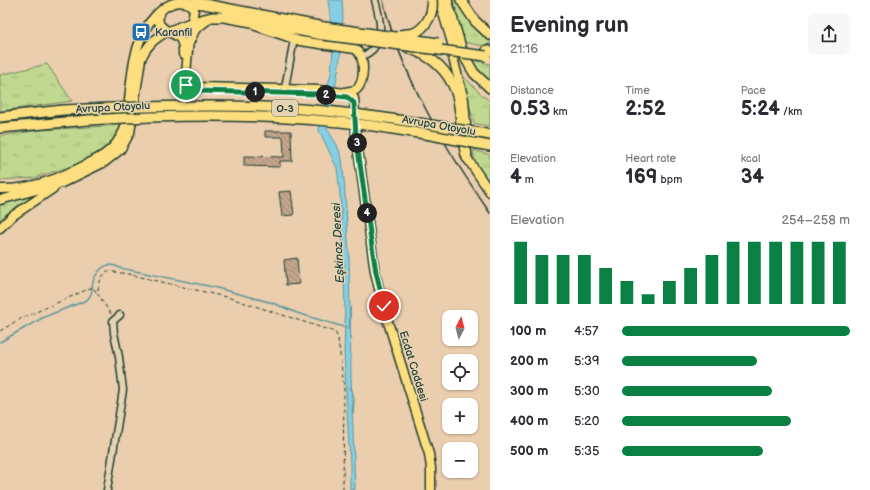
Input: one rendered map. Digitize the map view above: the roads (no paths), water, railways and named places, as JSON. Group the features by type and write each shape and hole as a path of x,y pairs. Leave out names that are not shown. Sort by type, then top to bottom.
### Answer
{"highway":[{"path":"182,2 225,4 324,31 413,34 420,29 430,17 432,0"},
{"path":"447,0 463,54 474,73 490,88"},
{"path":"461,0 475,21 490,35"},
{"path":"192,22 209,18 224,17 324,31 403,46 488,54"},
{"path":"189,42 195,29 209,18"},
{"path":"381,34 488,54"},
{"path":"452,43 458,59 465,70 473,80 490,95"},
{"path":"403,46 433,60 446,73 459,104 463,145 467,158"},
{"name":"Avrupa Otoyolu","path":"0,117 62,110 205,105 287,108 393,118 490,135"},
{"name":"Avrupa Otoyolu","path":"0,128 88,120 227,116 302,119 373,126 490,146"}],"main road":[{"path":"439,0 452,43 452,54 464,100 467,158 490,192"},
{"path":"2,190 47,182 71,173 105,154 117,142 124,130 131,78 138,46 153,18 166,5 182,2 189,4 194,9 186,74 187,79 194,86 200,88 285,88 318,92"},
{"path":"166,5 160,13 158,22 162,27 177,35 183,43 182,76 186,85 197,91 340,93 356,90 359,87 363,64 362,57 355,49 294,39 239,20"},
{"path":"0,228 11,217 62,183 105,162 120,150 130,133 141,59 144,51 154,40 168,31 192,22"},
{"name":"Ecdat Caddesi","path":"340,93 347,93 354,98 356,136 376,272 386,314 429,454 431,468 431,490"},
{"path":"0,200 62,183"}],"street":[{"path":"362,57 373,49 379,36 380,26 376,0"},
{"path":"285,88 294,39"},
{"path":"107,490 123,390 113,321 117,317"}],"water":[{"path":"328,0 342,0 343,16 341,49 327,129 337,145 342,159 344,179 349,254 355,490 350,490 344,352 344,266 340,194 337,168 319,130 324,99 331,74 333,50"}],"waterway":[{"path":"0,342 44,317 87,300 92,292 93,282 96,275 102,268 108,265 213,287 273,303 297,313 347,328"},
{"name":"Eşkinoz Deresi","path":"350,308 350,338"},
{"name":"Eşkinoz Deresi","path":"351,387 354,399 353,413"}],"railway":[{"path":"383,0 391,28 413,84 442,138 490,213"}],"place":[{"name":"Karanfil","path":"141,32"}]}
